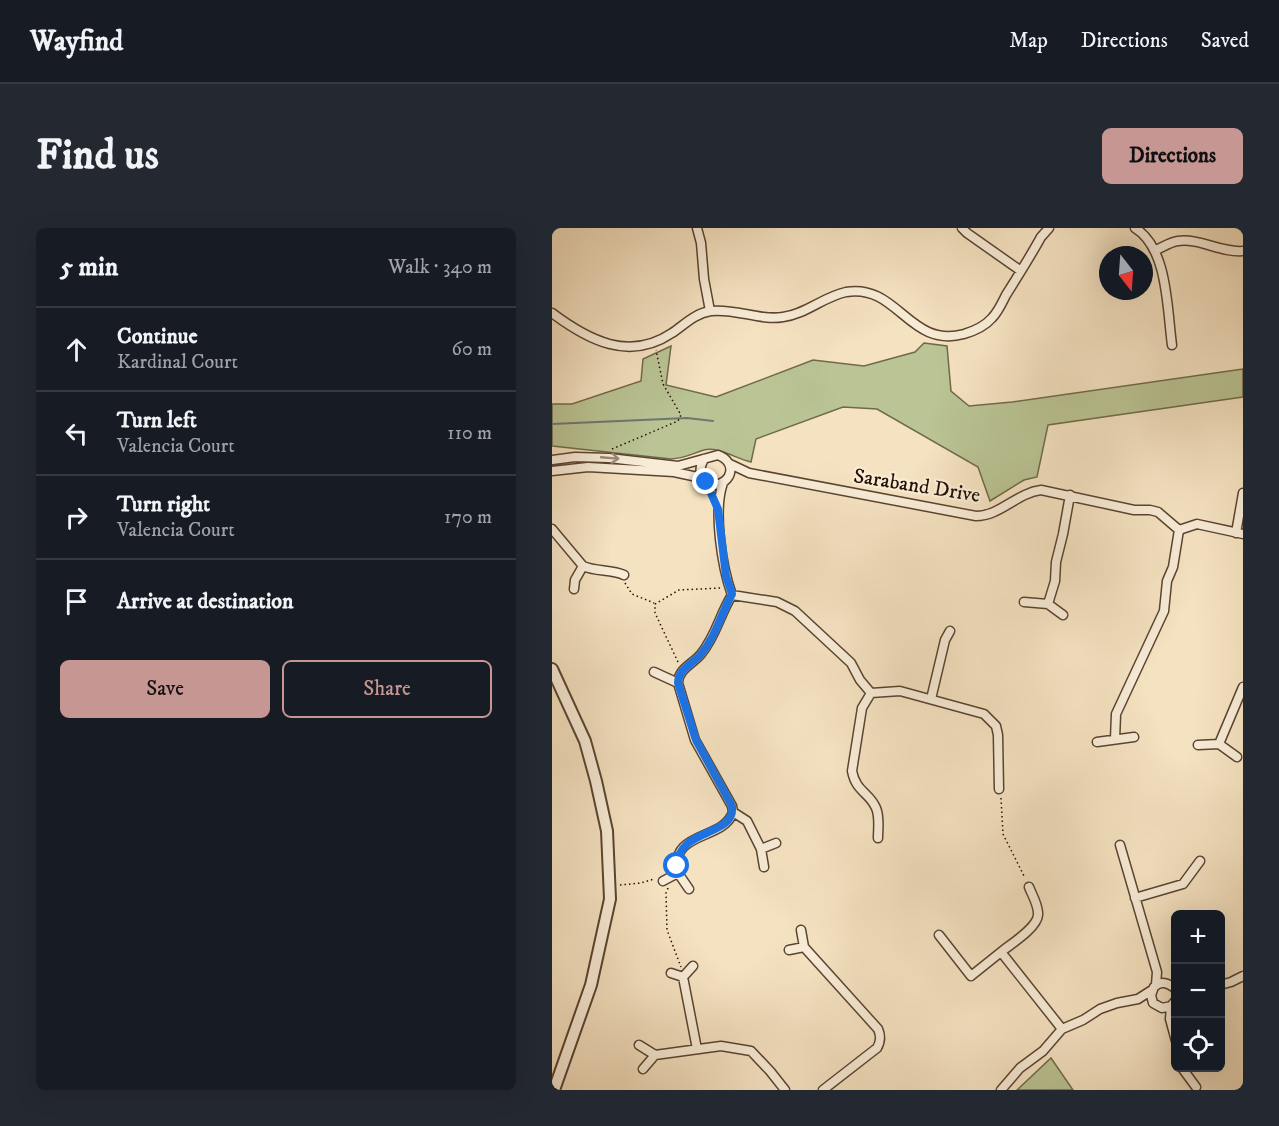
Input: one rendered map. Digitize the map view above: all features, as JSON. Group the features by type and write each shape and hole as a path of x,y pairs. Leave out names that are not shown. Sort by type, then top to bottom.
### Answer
{"street":[{"path":"697,228 710,311"},
{"path":"962,228 1021,271"},
{"path":"552,313 569,326 599,342 640,346 654,343 688,320 710,311 780,318 801,312 836,295 863,292 886,300 924,331 937,335 954,336 974,330 993,318 1041,237 1049,228"},
{"path":"1135,228 1146,236 1156,250 1161,266 1172,345"},
{"path":"1156,250 1178,241 1185,241 1224,250 1243,251"},
{"path":"552,460 575,457 609,458 678,466 718,454 730,464 731,474 719,493 718,509 726,576 731,591 715,634 708,646 678,676 678,683 696,740 732,806 733,812 731,819 725,824 681,849 677,858 678,873 689,889"},
{"path":"704,459 700,469 718,509"},
{"name":"Saraband Drive","path":"730,464 749,473 975,516 993,513 1030,491 1041,490 1134,510 1158,512 1179,530"},
{"path":"552,471 588,467 653,470 674,472 714,485 726,481"},
{"name":"Saraband Drive","path":"726,481 749,473"},
{"path":"1116,739 1116,714 1164,611 1167,581 1173,567 1179,530 1197,525 1240,533 1243,493"},
{"path":"1048,604 1055,581 1056,562 1070,495"},
{"path":"552,529 583,566 590,569 615,571 624,575"},
{"path":"574,589 575,580 583,566"},
{"path":"731,591 777,602 795,611 851,663 860,680 871,693"},
{"path":"1023,602 1048,604 1064,615"},
{"path":"931,699 945,640 950,631"},
{"path":"552,669 585,741 607,831 610,886 608,911 591,985 554,1090"},
{"path":"654,672 678,683"},
{"path":"1219,744 1243,687"},
{"path":"871,693 900,691 984,714 991,719 998,735 999,789"},
{"path":"871,693 862,708 852,771 858,789 873,802 877,810 879,838"},
{"path":"1096,742 1134,737"},
{"path":"1198,745 1219,744 1237,757"},
{"path":"733,812 747,822 761,849 764,867"},
{"path":"761,849 776,843"},
{"path":"1120,845 1157,972 1171,986"},
{"path":"1136,898 1183,884 1200,861"},
{"path":"665,879 678,873"},
{"path":"939,935 971,976 1035,923 1038,915 1037,907 1029,887"},
{"path":"801,930 804,947 880,1033 880,1043 877,1048 823,1090"},
{"path":"789,950 804,947"},
{"path":"1001,952 1062,1029"},
{"path":"683,977 693,966"},
{"path":"1157,972 1152,999 1171,1023"},
{"path":"671,973 683,977"},
{"path":"1225,984 1243,976"},
{"path":"683,977 697,1049"},
{"path":"1001,1090 1020,1068 1043,1051 1062,1029 1083,1020 1100,1009 1138,999 1166,983"},
{"path":"1138,999 1158,1005 1171,1003"},
{"path":"1170,1019 1171,1014"},
{"path":"639,1045 655,1054 721,1046 751,1051 785,1090"},
{"path":"643,1069 655,1054"},
{"path":"1185,1072 1196,1087"}],"path":[{"path":"608,451 678,421 681,415 663,384 654,343"},
{"path":"624,575 625,586 632,594 655,604"},
{"path":"655,604 680,590 731,591"},
{"path":"655,604 655,613 682,671"},
{"path":"999,789 1003,834 1021,871"},
{"path":"617,885 641,883 662,877 670,882 666,893 667,930 683,977"}],"green space":[{"path":"924,343 947,346 951,391 969,406 1243,369 1243,397 1048,425 1037,477 1024,480 990,501 978,467 877,409 843,407 756,439 751,462 709,449 671,459 552,446 552,404 572,404 641,381 643,359 671,346 666,385 716,397 813,360 864,366 915,352"},
{"path":"1051,1058 1073,1090 1017,1090"}],"waterway":[{"path":"552,424 687,418 713,421"}],"route":[{"path":"677,866 677,858 681,849 725,824 731,819 733,812 732,806 691,729 678,683 678,676 682,671 708,646 715,634 723,609 732,594 726,576 718,509 706,482"}]}
